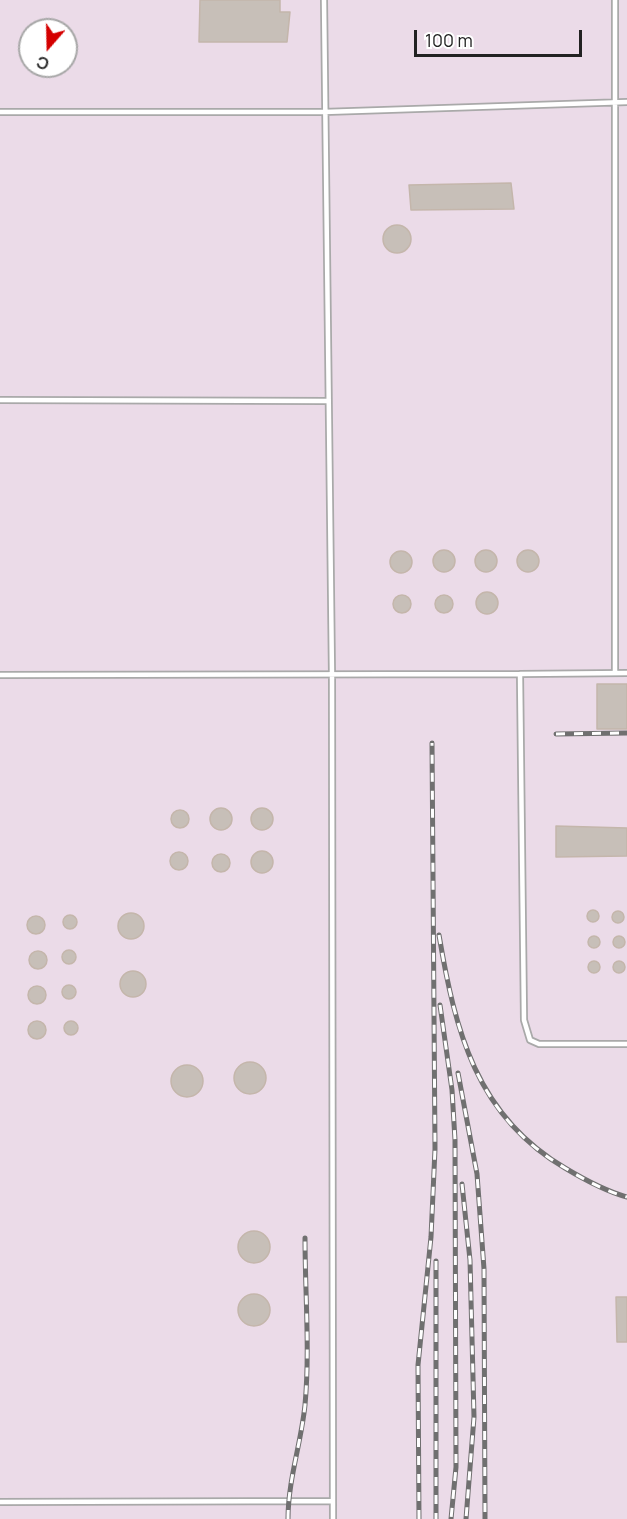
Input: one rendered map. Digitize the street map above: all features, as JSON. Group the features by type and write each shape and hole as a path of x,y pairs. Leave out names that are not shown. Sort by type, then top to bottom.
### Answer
{"lane":[{"path":"324,0 332,675 333,1519"},
{"path":"615,0 615,673"},
{"path":"0,112 324,112 627,102"},
{"path":"0,400 327,401"},
{"path":"0,675 627,673"},
{"path":"520,674 524,1020 530,1040 538,1044 627,1044"},
{"path":"0,1502 333,1501"}],"shaded area":[{"path":"0,0 627,0 627,1519 0,1519"}],"building":[{"path":"200,0 280,0 280,12 290,12 287,42 199,42"},
{"path":"511,183 514,209 411,210 409,185"},
{"path":"397,225 407,229 411,239 407,249 397,253 387,249 383,239 387,229"},
{"path":"444,550 452,553 455,561 452,569 444,572 436,569 433,561 436,553"},
{"path":"486,550 494,553 497,561 494,569 486,572 478,569 475,561 478,553"},
{"path":"528,550 536,553 539,561 536,569 528,572 520,569 517,561 520,553"},
{"path":"401,551 409,554 412,562 409,570 401,573 393,570 390,562 393,554"},
{"path":"487,592 495,595 498,603 495,611 487,614 479,611 476,603 479,595"},
{"path":"402,595 408,598 411,604 408,610 402,613 396,610 393,604 396,598"},
{"path":"444,595 450,598 453,604 450,610 444,613 438,610 435,604 438,598"},
{"path":"597,684 627,684 627,729 597,729"},
{"path":"221,808 229,811 232,819 229,827 221,830 213,827 210,819 213,811"},
{"path":"262,808 270,811 273,819 270,827 262,830 254,827 251,819 254,811"},
{"path":"176,810 184,810 189,815 187,826 176,828 171,823 171,815"},
{"path":"556,826 627,828 627,856 556,857"},
{"path":"262,851 270,854 273,862 270,870 262,873 254,870 251,862 254,854"},
{"path":"175,852 183,852 188,857 186,868 175,870 170,865 170,857"},
{"path":"217,854 225,854 230,859 228,870 217,872 212,867 212,859"},
{"path":"595,910 599,916 595,922 591,922 587,914"},
{"path":"620,911 624,917 620,923 616,923 612,915"},
{"path":"131,913 140,917 144,926 140,935 131,939 122,935 118,926 122,917"},
{"path":"70,915 75,917 77,922 75,927 70,929 65,927 63,922 65,917"},
{"path":"32,916 40,916 45,921 43,932 32,934 27,929 27,921"},
{"path":"596,936 600,942 596,948 592,948 588,940"},
{"path":"621,936 625,942 621,948 617,948 613,940"},
{"path":"69,950 74,952 76,957 74,962 69,964 64,962 62,957 64,952"},
{"path":"34,951 42,951 47,956 45,967 34,969 29,964 29,956"},
{"path":"596,961 600,967 596,973 592,973 588,965"},
{"path":"621,961 625,967 621,973 617,973 613,965"},
{"path":"133,971 142,975 146,984 142,993 133,997 124,993 120,984 124,975"},
{"path":"69,985 74,987 76,992 74,997 69,999 64,997 62,992 64,987"},
{"path":"33,986 41,986 46,991 44,1002 33,1004 28,999 28,991"},
{"path":"33,1021 41,1021 46,1026 44,1037 33,1039 28,1034 28,1026"},
{"path":"71,1021 76,1023 78,1028 76,1033 71,1035 66,1033 64,1028 66,1023"},
{"path":"250,1062 261,1067 266,1078 261,1089 250,1094 239,1089 234,1078 239,1067"},
{"path":"187,1065 198,1070 203,1081 198,1092 187,1097 176,1092 171,1081 176,1070"},
{"path":"254,1231 265,1236 270,1247 265,1258 254,1263 243,1258 238,1247 243,1236"},
{"path":"254,1294 265,1299 270,1310 265,1321 254,1326 243,1321 238,1310 243,1299"},
{"path":"616,1297 627,1297 627,1342 617,1342"}],"railway":[{"path":"556,734 627,733"},
{"path":"419,1519 418,1365 431,1237 435,1149 432,743"},
{"path":"439,935 445,970 462,1037 490,1096 510,1123 535,1147 588,1181 627,1197"},
{"path":"440,1005 452,1090 455,1140 456,1467 451,1519"},
{"path":"458,1073 477,1174 484,1269 485,1519"},
{"path":"462,1184 470,1260 474,1417 466,1519"},
{"path":"288,1519 290,1490 305,1405 307,1342 305,1238"},
{"path":"436,1261 436,1519"}]}
